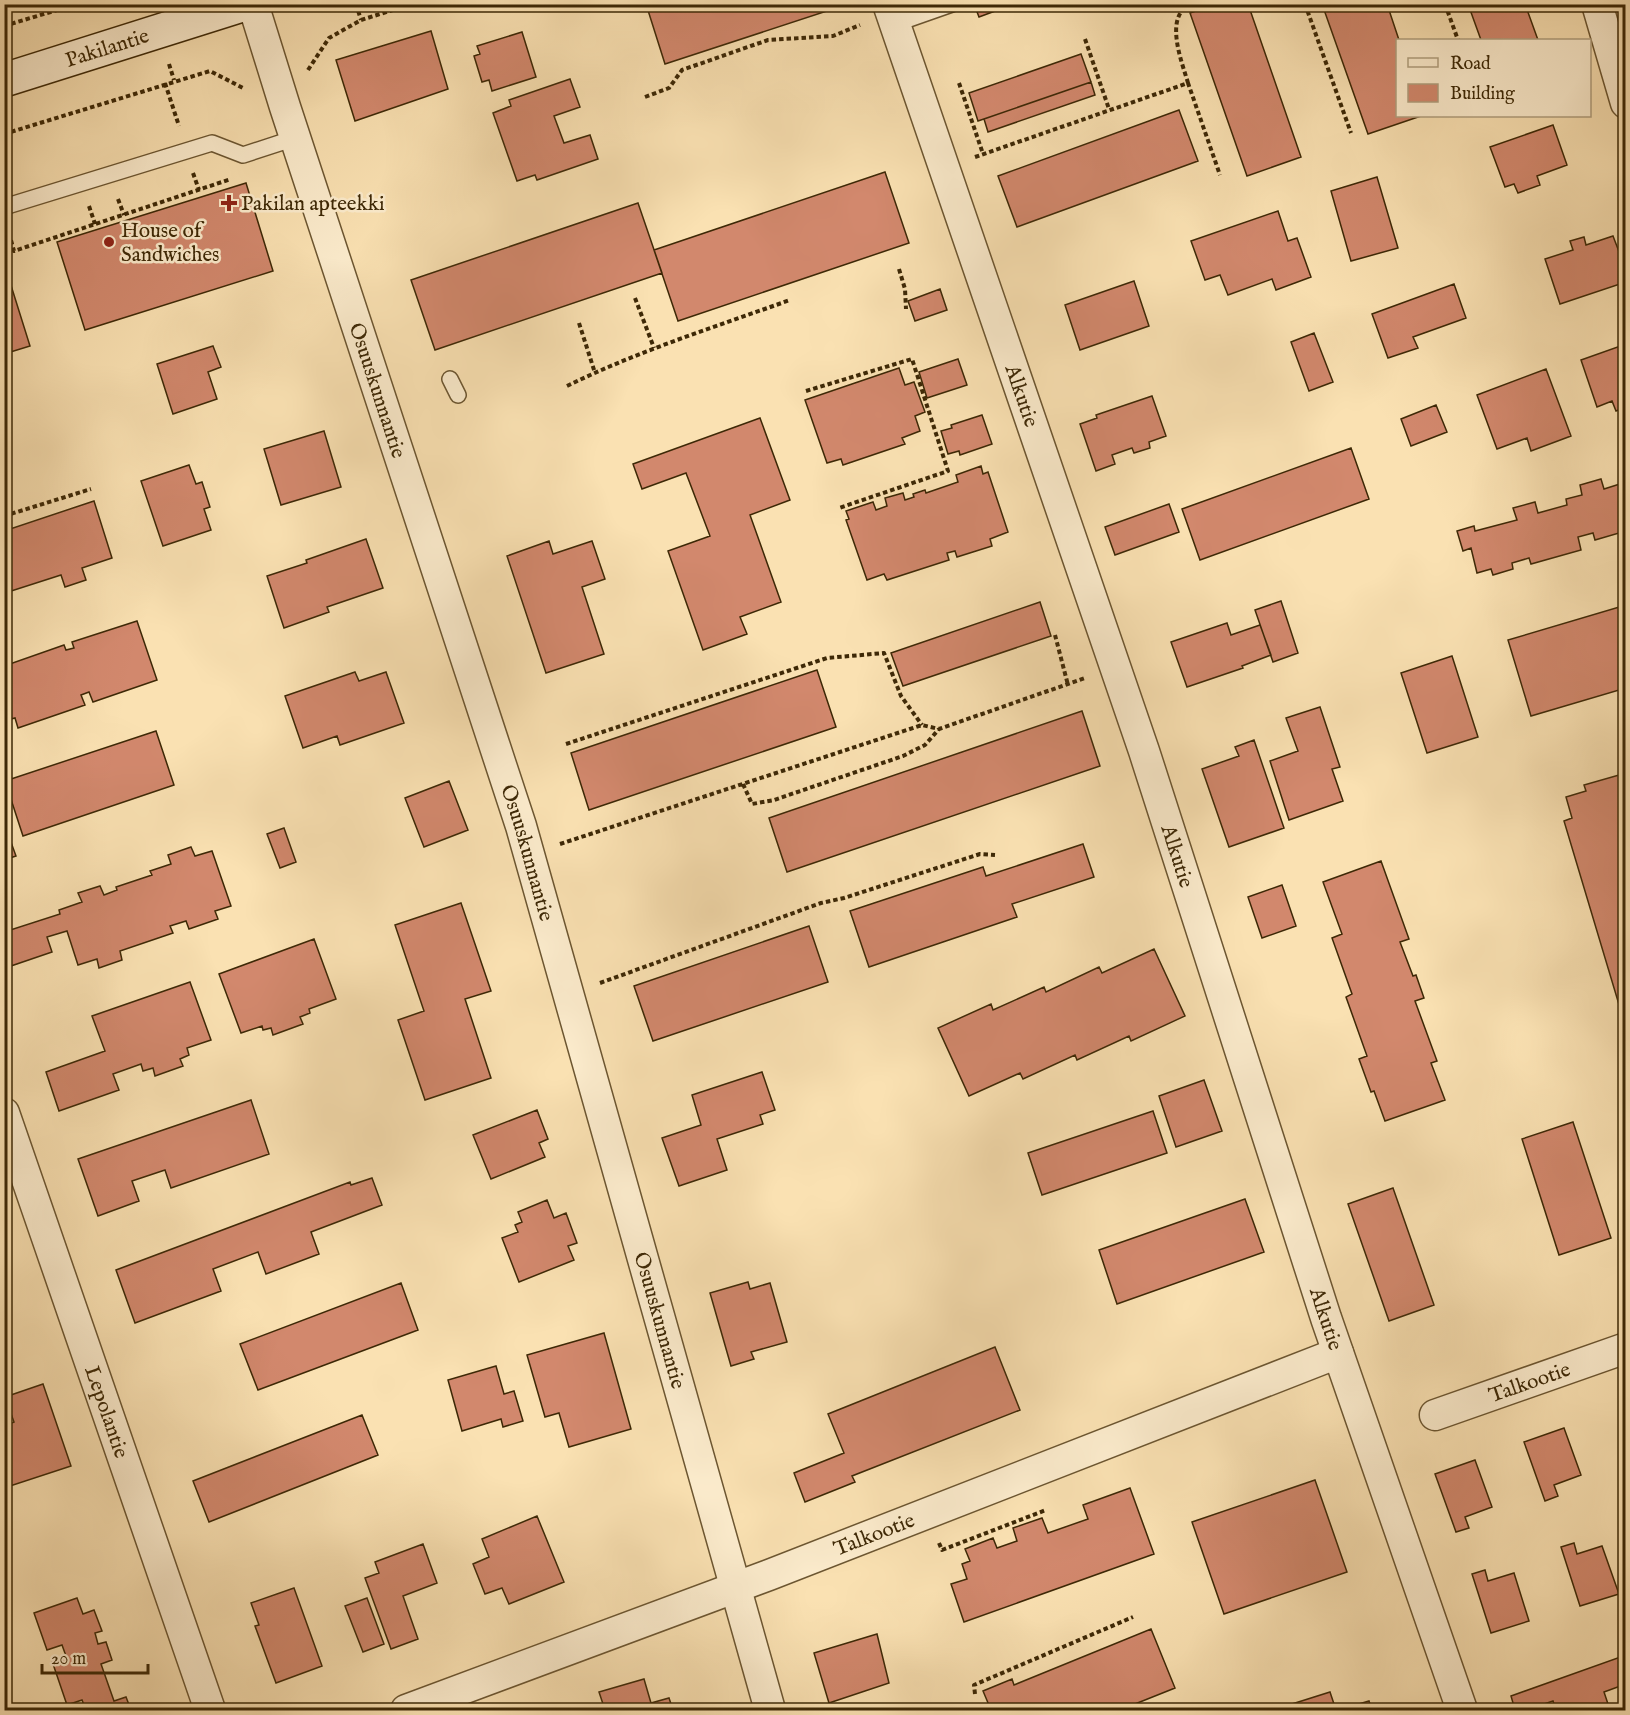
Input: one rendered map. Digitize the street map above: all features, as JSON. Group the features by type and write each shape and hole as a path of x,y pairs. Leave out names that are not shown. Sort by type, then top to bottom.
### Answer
{"main road":[{"name":"Pakilantie","path":"4,80 245,4"}],"street":[{"name":"Osuuskunnantie","path":"253,4 521,826 770,1710"},
{"path":"1597,4 1626,103"},
{"name":"Alkutie","path":"892,14 1154,780 1338,1353 1462,1710"},
{"name":"Lepolantie","path":"4,1113 210,1710"},
{"name":"Talkootie","path":"1435,1415 1626,1348"},
{"name":"Talkootie","path":"406,1710 735,1587 1338,1353"}],"lane":[{"path":"892,14 952,4"},
{"path":"4,207 212,143 243,155 295,138"},
{"path":"450,379 458,395"}],"path":[{"path":"4,26 77,4"},
{"path":"356,4 361,20"},
{"path":"4,134 210,71 248,91 307,72 329,38 361,20 412,4"},
{"path":"1191,4 1181,11 1176,24 1179,47 1188,83 1220,175"},
{"path":"1305,4 1351,133"},
{"path":"1445,4 1458,39"},
{"path":"645,97 669,88 682,70 768,40 833,36 892,14"},
{"path":"1085,39 1110,109"},
{"path":"959,83 983,154"},
{"path":"945,168 1188,83"},
{"path":"14,251 241,176"},
{"path":"195,180 199,190"},
{"path":"120,205 124,215"},
{"path":"92,214 95,224"},
{"path":"898,268 905,289 906,309"},
{"path":"635,298 654,348"},
{"path":"567,386 654,348 789,300"},
{"path":"579,323 595,373"},
{"path":"806,391 912,359 948,471 839,508"},
{"path":"4,516 91,489"},
{"path":"1055,634 1068,685"},
{"path":"566,744 826,658 884,653 901,696 922,725"},
{"path":"743,784 752,804 774,800 903,756 925,745 939,729 1068,685 1115,666"},
{"path":"557,845 922,725 939,729"},
{"path":"597,984 821,903 844,898 980,854 995,855"},
{"path":"975,1695 974,1684 1133,1617"}],"building":[{"path":"646,4 832,4 833,9 665,64"},
{"path":"974,4 1014,4 979,17"},
{"path":"1216,4 1248,4 1301,157 1247,176 1190,13"},
{"path":"1322,4 1387,4 1399,39 1396,39 1396,117 1418,117 1368,134"},
{"path":"1468,4 1525,4 1538,39 1481,39"},
{"path":"431,31 448,89 355,121 336,60"},
{"path":"522,32 536,77 492,91 489,80 482,82 474,56 480,54 477,46"},
{"path":"1081,54 1091,82 978,121 969,93"},
{"path":"570,79 580,107 554,116 564,143 590,135 598,159 537,180 535,175 517,181 493,113 511,106 509,100"},
{"path":"1091,82 1095,95 988,132 984,119"},
{"path":"1179,110 1198,161 1017,227 998,176"},
{"path":"1553,125 1567,165 1537,176 1540,185 1518,193 1514,184 1505,187 1490,147"},
{"path":"885,172 909,243 678,321 654,250"},
{"path":"1377,177 1398,248 1351,261 1331,191"},
{"path":"246,183 273,271 85,330 57,242"},
{"path":"638,203 662,273 435,350 411,280"},
{"path":"1278,211 1288,241 1297,238 1311,277 1276,290 1272,279 1228,295 1220,275 1205,280 1191,241"},
{"path":"1613,236 1626,270 1626,282 1560,304 1545,259 1573,250 1570,241 1584,237 1586,245"},
{"path":"4,263 30,346 4,354"},
{"path":"1134,281 1149,326 1080,350 1065,305"},
{"path":"1454,284 1466,318 1413,337 1418,348 1388,358 1372,314"},
{"path":"940,289 947,310 915,321 908,301"},
{"path":"1314,333 1333,382 1309,391 1291,342"},
{"path":"1626,344 1626,407 1616,411 1612,401 1597,407 1581,360"},
{"path":"213,346 221,367 208,372 217,399 173,414 157,364"},
{"path":"958,359 967,385 927,398 919,372"},
{"path":"899,368 905,385 914,382 925,412 915,416 920,431 902,438 905,444 843,465 841,459 827,463 805,400"},
{"path":"1546,369 1571,436 1531,451 1527,438 1497,449 1477,395"},
{"path":"1152,396 1166,436 1149,442 1150,448 1134,453 1132,448 1112,455 1115,464 1096,471 1080,424 1097,418 1096,415"},
{"path":"1436,405 1447,432 1411,446 1401,419"},
{"path":"982,415 992,444 960,455 959,451 948,454 941,431 952,428 951,425"},
{"path":"760,418 790,500 750,515 781,602 740,617 747,634 703,650 668,551 710,536 686,473 642,489 633,464"},
{"path":"324,431 341,487 281,505 264,449"},
{"path":"1351,448 1369,499 1200,560 1182,509"},
{"path":"189,465 196,484 202,482 210,507 204,509 211,530 163,546 141,481"},
{"path":"981,466 983,474 988,472 1008,532 990,539 992,546 957,557 955,551 947,553 949,560 887,580 884,574 867,580 846,520 849,519 846,511 873,502 876,510 887,506 885,498 903,493 905,500 925,490 926,493 958,482 956,475"},
{"path":"1601,479 1604,489 1626,482 1626,531 1595,540 1593,533 1578,537 1581,550 1531,564 1529,558 1512,563 1513,569 1493,575 1491,569 1477,573 1471,548 1463,551 1457,531 1474,526 1475,531 1517,520 1513,508 1535,502 1538,513 1567,505 1566,499 1582,495 1580,485"},
{"path":"94,501 112,558 82,568 86,580 65,587 61,575 8,592 11,604 4,606 4,531"},
{"path":"1169,504 1179,532 1115,555 1105,527"},
{"path":"366,539 383,588 327,607 329,612 284,628 267,576 307,563 306,560"},
{"path":"549,541 553,554 592,541 605,579 582,587 604,654 546,673 507,556"},
{"path":"1281,601 1298,653 1273,662 1255,610"},
{"path":"1040,602 1051,636 903,686 891,653"},
{"path":"1626,605 1626,688 1531,716 1508,640"},
{"path":"137,621 157,680 93,702 89,692 81,695 85,705 18,728 15,718 7,720 10,730 4,732 4,666 64,645 66,650 74,648 72,642"},
{"path":"1227,623 1231,635 1260,625 1271,655 1242,666 1243,668 1187,687 1171,642"},
{"path":"1452,656 1478,737 1427,753 1401,673"},
{"path":"817,670 836,727 589,810 571,753"},
{"path":"355,672 359,681 386,672 404,723 340,745 337,736 303,748 285,696"},
{"path":"1320,707 1340,767 1332,769 1343,801 1289,820 1270,761 1298,751 1286,718"},
{"path":"1082,711 1100,766 787,872 769,818"},
{"path":"156,731 174,785 23,836 5,781"},
{"path":"1254,740 1284,828 1229,847 1202,769 1239,756 1235,747"},
{"path":"1626,773 1626,1028 1564,821 1572,818 1566,797 1586,791 1584,785"},
{"path":"449,781 468,830 424,847 405,798"},
{"path":"4,823 16,856 4,860"},
{"path":"284,828 296,862 280,868 267,834"},
{"path":"1083,844 1094,877 1012,904 1017,917 869,967 850,911 983,867 986,876"},
{"path":"191,847 195,856 212,851 231,906 215,911 218,919 189,929 186,921 170,926 173,933 120,951 122,960 99,968 97,959 78,965 67,931 47,937 52,952 8,967 4,958 4,932 60,914 59,910 82,902 78,893 100,886 104,895 117,890 116,887 152,875 150,871 171,864 168,855"},
{"path":"1381,861 1409,939 1400,942 1424,998 1415,1001 1437,1061 1431,1063 1445,1100 1385,1121 1359,1059 1367,1056 1346,997 1352,994 1332,938 1342,934 1323,882"},
{"path":"1282,885 1296,926 1262,938 1248,897"},
{"path":"461,903 491,991 465,999 491,1078 425,1100 398,1020 424,1011 395,925"},
{"path":"809,926 828,982 653,1041 634,986"},
{"path":"314,939 336,999 309,1009 310,1013 300,1017 303,1024 273,1035 271,1028 263,1030 262,1026 241,1033 219,974"},
{"path":"1154,949 1185,1016 1131,1041 1129,1036 1077,1060 1075,1055 1023,1079 1020,1073 969,1096 938,1028 991,1004 993,1010 1044,987 1046,992 1099,967 1102,973"},
{"path":"190,982 211,1040 187,1048 189,1055 180,1059 183,1066 155,1076 153,1068 143,1071 141,1064 113,1074 119,1090 59,1111 46,1072 105,1051 92,1016"},
{"path":"762,1072 775,1110 760,1115 763,1124 717,1139 727,1170 679,1186 662,1138 701,1125 692,1095"},
{"path":"1204,1080 1222,1131 1176,1147 1159,1096"},
{"path":"251,1100 269,1154 171,1188 165,1170 132,1181 139,1201 98,1216 78,1159"},
{"path":"537,1110 548,1139 539,1143 545,1157 491,1179 473,1135"},
{"path":"1153,1111 1167,1153 1042,1195 1028,1153"},
{"path":"1573,1122 1611,1238 1559,1255 1522,1139"},
{"path":"372,1178 382,1205 311,1232 319,1254 266,1274 258,1252 213,1269 221,1291 135,1323 116,1270 350,1182 351,1185"},
{"path":"1393,1188 1434,1305 1389,1321 1348,1204"},
{"path":"1245,1199 1264,1252 1117,1304 1099,1250"},
{"path":"547,1200 554,1218 566,1213 577,1243 568,1246 574,1260 519,1282 502,1238 518,1232 515,1225 522,1222 518,1212"},
{"path":"748,1282 750,1289 770,1283 787,1342 751,1352 754,1359 731,1366 710,1293"},
{"path":"401,1283 418,1330 258,1390 240,1344"},
{"path":"604,1333 631,1429 569,1447 559,1413 545,1417 527,1355"},
{"path":"995,1347 1020,1410 852,1476 855,1482 805,1502 794,1473 844,1453 828,1414"},
{"path":"496,1366 504,1394 514,1391 523,1421 503,1427 501,1419 462,1431 448,1380"},
{"path":"43,1384 71,1466 4,1488 4,1426 14,1422 5,1397"},
{"path":"362,1415 378,1455 209,1522 193,1481"},
{"path":"1564,1428 1581,1475 1554,1485 1558,1496 1545,1501 1524,1442"},
{"path":"1475,1460 1492,1507 1465,1517 1469,1528 1456,1532 1435,1474"},
{"path":"1315,1480 1347,1572 1224,1614 1192,1522"},
{"path":"1130,1488 1154,1554 964,1622 951,1584 967,1579 962,1564 970,1561 965,1549 993,1538 997,1548 1017,1541 1013,1528 1042,1518 1048,1533 1088,1519 1083,1505"},
{"path":"537,1516 564,1582 509,1604 502,1588 485,1594 473,1564 489,1557 482,1539"},
{"path":"1574,1543 1577,1554 1602,1546 1619,1594 1580,1606 1561,1547"},
{"path":"423,1544 437,1583 403,1596 418,1639 391,1649 365,1578 379,1573 375,1562"},
{"path":"1485,1570 1488,1581 1514,1573 1529,1621 1491,1633 1472,1574"},
{"path":"294,1588 322,1666 276,1683 255,1626 259,1625 251,1603"},
{"path":"77,1598 83,1614 94,1610 102,1631 95,1633 98,1644 106,1642 112,1660 101,1664 114,1701 126,1697 131,1710 86,1710 82,1700 67,1705 52,1661 66,1656 62,1645 47,1650 34,1613"},
{"path":"367,1598 384,1644 363,1652 345,1606"},
{"path":"1151,1629 1175,1688 1120,1710 991,1710 983,1691 1012,1679 1014,1685"},
{"path":"877,1634 889,1683 829,1703 814,1653"},
{"path":"1626,1655 1626,1684 1604,1692 1610,1710 1556,1710 1553,1701 1527,1710 1515,1710 1511,1696"},
{"path":"644,1679 651,1703 669,1698 673,1710 605,1710 599,1692"},
{"path":"1330,1692 1336,1710 1273,1710"},
{"path":"1369,1701 1372,1710 1339,1710"}],"place":[{"name":"Pakilan apteekki","path":"229,203"},
{"name":"House of Sandwiches","path":"109,242"}]}
